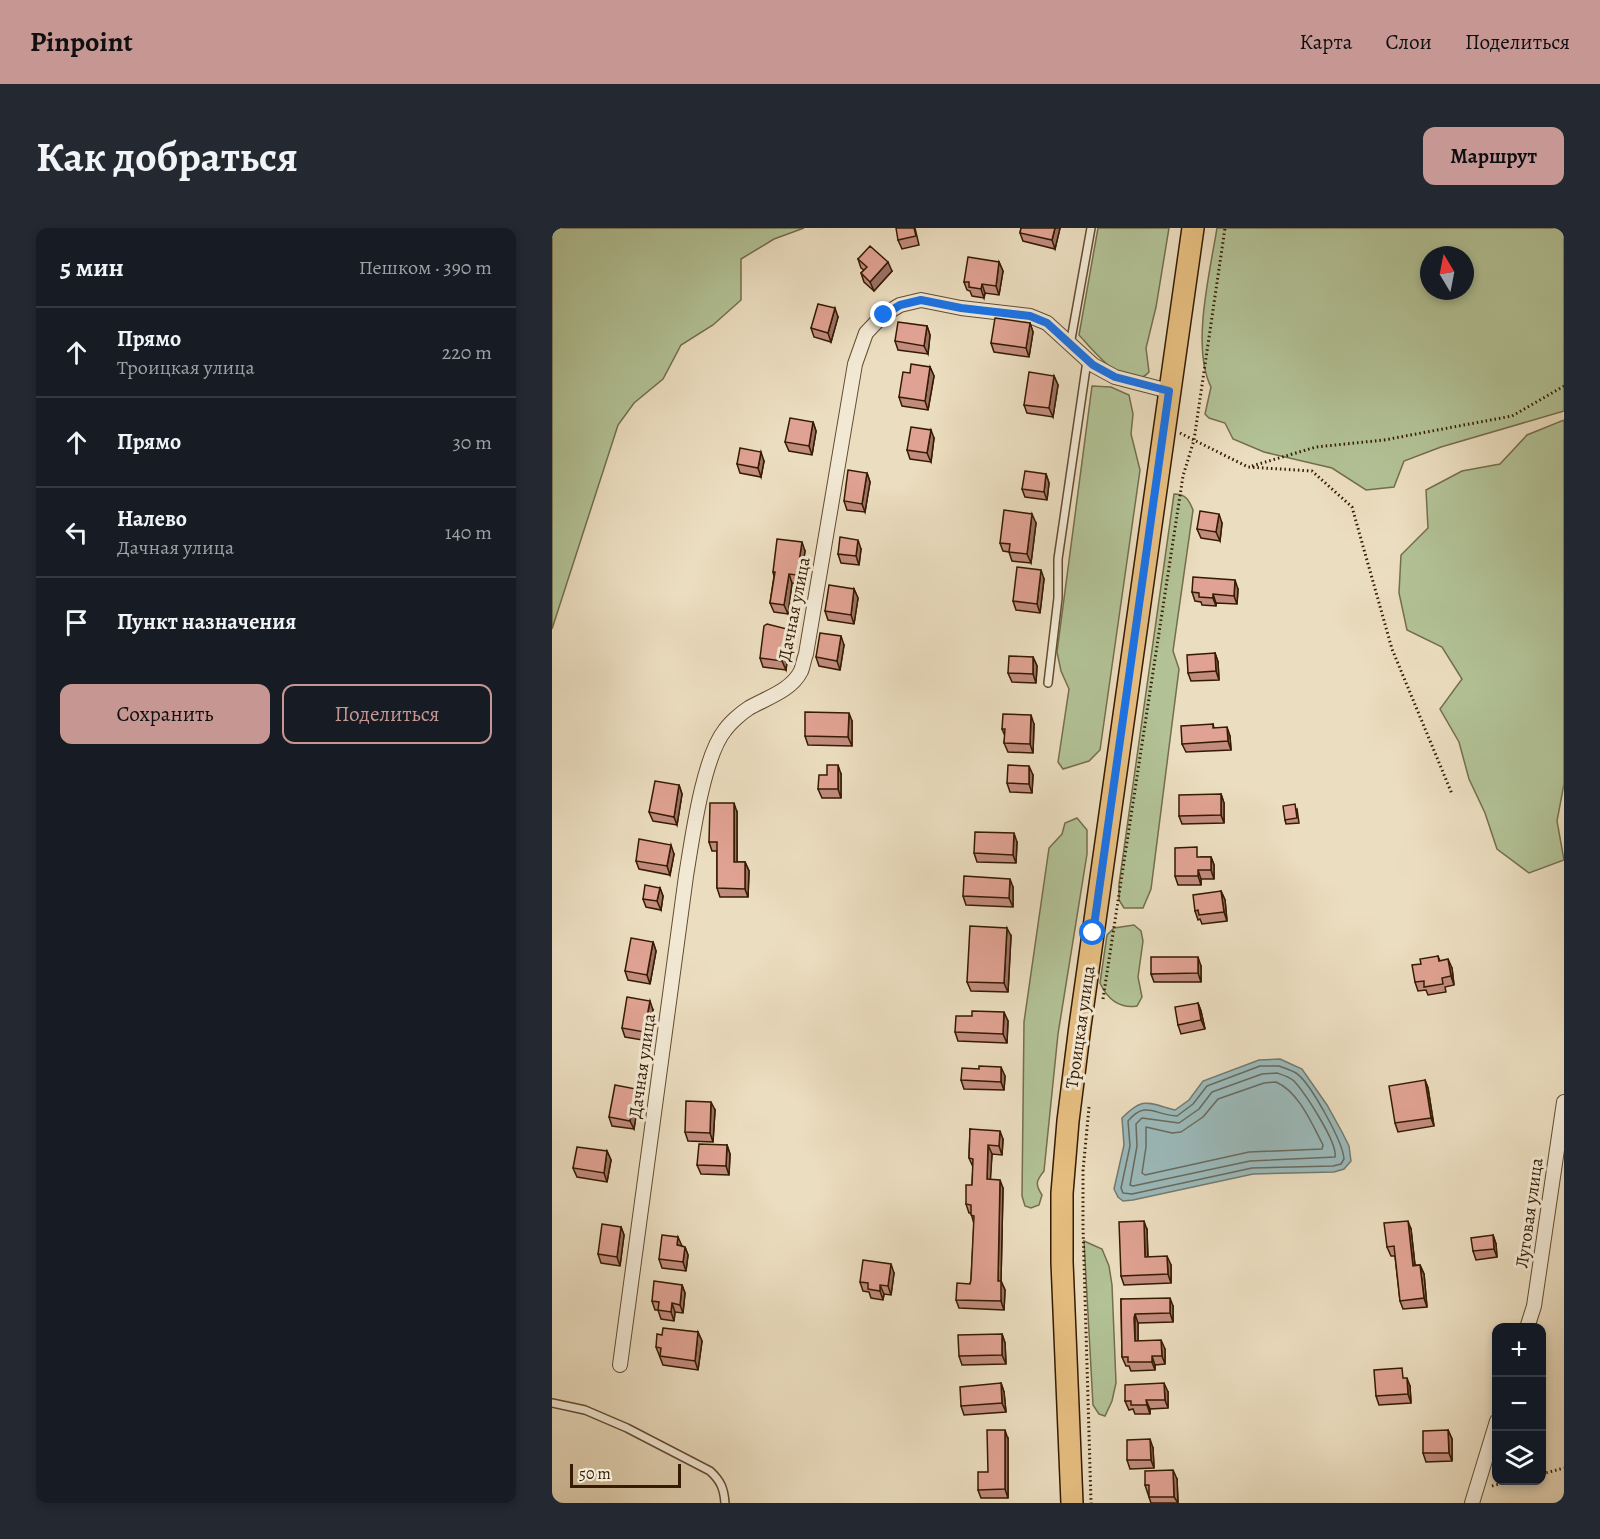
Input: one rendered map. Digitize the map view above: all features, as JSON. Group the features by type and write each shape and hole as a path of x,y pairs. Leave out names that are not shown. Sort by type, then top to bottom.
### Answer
{"main road":[{"name":"Троицкая улица","path":"1072,1503 1062,1262 1062,1193 1067,1132 1193,228"}],"street":[{"name":"Дачная улица","path":"620,1365 686,876 699,807 714,749 725,729 748,709 780,692 801,672 855,364 866,333 884,315 900,305 921,300 961,308 1030,316 1047,323 1087,361 1115,377 1169,391"},
{"name":"Луговая улица","path":"1529,1323 1534,1306 1564,1102"},
{"path":"1473,1497 1494,1431"}],"lane":[{"path":"1070,345 1091,228"},
{"path":"1048,683 1058,598 1058,558 1087,361"},
{"path":"552,1403 585,1410 627,1428 710,1471 719,1479 725,1503"}],"path":[{"path":"1102,1007 1183,476 1194,440 1225,228"},
{"path":"1248,467 1316,447 1384,440 1512,416 1564,386"},
{"path":"1165,425 1248,467 1312,471 1352,507 1392,649 1452,794"},
{"path":"1090,1100 1083,1171 1083,1227 1091,1503"},
{"path":"1546,1473 1564,1468"},
{"path":"1473,1497 1502,1485"}],"green space":[{"path":"552,228 804,228 774,239 741,259 741,300 713,325 681,345 663,379 634,403 618,425 552,629"},
{"path":"1098,228 1169,228 1156,307 1146,348 1149,372 1140,378 1121,375 1111,368 1079,335"},
{"path":"1217,228 1564,228 1564,411 1441,447 1404,461 1394,487 1366,490 1332,468 1264,452 1233,439 1225,423 1209,418 1205,414 1211,387 1205,370 1202,331"},
{"path":"1092,386 1111,387 1129,395 1133,414 1131,434 1140,470 1100,750 1089,761 1063,769 1058,762 1069,689 1061,671 1057,652"},
{"path":"1564,420 1564,784 1557,821 1564,860 1529,873 1497,849 1485,813 1469,779 1459,742 1440,709 1462,679 1442,647 1407,630 1399,593 1401,555 1428,528 1426,490 1462,471 1500,464 1527,435"},
{"path":"1174,494 1187,498 1193,510 1173,651 1179,669 1151,889 1143,908 1124,908 1119,900 1119,884"},
{"path":"1077,818 1087,830 1087,854 1058,1034 1044,1171 1037,1183 1042,1195 1039,1205 1031,1208 1025,1206 1022,1196 1024,1022 1049,848 1062,834 1065,823"},
{"path":"1134,925 1141,931 1143,941 1138,977 1142,997 1137,1006 1131,1007 1115,1002 1106,994 1100,983 1107,935 1114,928"},
{"path":"1084,1241 1102,1249 1109,1266 1112,1285 1116,1383 1112,1401 1105,1416 1099,1414 1093,1405"}],"water":[{"path":"1280,1059 1302,1069 1327,1105 1349,1146 1351,1161 1344,1169 1334,1172 1253,1174 1133,1200 1123,1201 1118,1197 1114,1189 1124,1145 1122,1118 1129,1111 1146,1103 1175,1110 1189,1100 1203,1081 1259,1060"}],"building":[{"path":"896,228 914,228 916,236 898,240"},
{"path":"1021,228 1055,228 1052,240 1020,233"},
{"path":"870,246 888,262 870,282 861,273 867,267 858,259"},
{"path":"968,257 999,262 996,286 982,284 981,289 969,287 969,282 964,282"},
{"path":"818,304 835,308 828,333 811,328"},
{"path":"995,318 1030,323 1026,348 991,343"},
{"path":"898,322 927,326 924,346 895,341"},
{"path":"911,364 930,367 925,401 899,397 903,372 910,373"},
{"path":"1029,372 1054,376 1049,408 1024,405"},
{"path":"790,418 813,422 809,446 785,442"},
{"path":"911,427 931,430 927,453 907,450"},
{"path":"740,448 761,452 758,468 737,464"},
{"path":"848,470 867,473 862,504 844,501"},
{"path":"1025,471 1046,474 1044,492 1022,489"},
{"path":"1004,510 1032,514 1027,554 1009,552 1010,544 1000,543"},
{"path":"1200,511 1219,514 1216,532 1197,529"},
{"path":"840,537 858,540 856,556 838,554"},
{"path":"777,539 802,542 797,575 789,574 784,605 770,603"},
{"path":"1017,567 1041,570 1037,604 1013,601"},
{"path":"1193,577 1235,580 1234,596 1213,594 1213,598 1199,597 1199,593 1192,592"},
{"path":"829,585 854,589 851,615 825,611"},
{"path":"767,624 787,629 782,661 760,658 764,626"},
{"path":"820,633 841,636 837,661 816,657"},
{"path":"1215,653 1216,671 1188,673 1187,655"},
{"path":"1009,656 1033,657 1033,674 1008,673"},
{"path":"805,712 849,713 848,737 805,736"},
{"path":"1003,714 1031,715 1030,744 1004,743"},
{"path":"1213,724 1213,728 1227,727 1228,741 1182,744 1181,726"},
{"path":"827,765 838,765 838,789 818,789 819,775 827,775"},
{"path":"1008,765 1029,766 1029,784 1007,783"},
{"path":"655,781 679,785 674,817 649,812"},
{"path":"1221,794 1221,815 1179,816 1179,795"},
{"path":"710,803 734,803 734,862 745,862 745,889 717,888 717,842 709,842"},
{"path":"1295,804 1297,818 1285,820 1283,806"},
{"path":"975,832 1014,833 1013,855 974,853"},
{"path":"639,839 671,845 667,866 636,861"},
{"path":"1197,847 1197,857 1211,857 1211,870 1198,870 1198,876 1175,876 1175,848"},
{"path":"964,876 1010,879 1009,898 963,896"},
{"path":"645,885 660,888 657,901 643,899"},
{"path":"1221,891 1224,912 1199,915 1198,910 1195,911 1193,895"},
{"path":"970,926 1007,928 1004,983 967,982"},
{"path":"631,938 653,942 647,975 625,971"},
{"path":"1438,956 1439,961 1448,959 1451,976 1442,978 1443,984 1424,987 1424,981 1415,982 1412,965 1421,964 1420,959"},
{"path":"1151,957 1198,957 1198,973 1151,974"},
{"path":"627,997 650,1001 644,1032 622,1028"},
{"path":"1198,1003 1201,1020 1178,1025 1175,1007"},
{"path":"972,1011 1004,1012 1003,1034 955,1032 956,1016 972,1016"},
{"path":"979,1066 1001,1067 1001,1082 961,1080 962,1068 979,1069"},
{"path":"1425,1080 1431,1118 1395,1123 1389,1086"},
{"path":"615,1085 636,1089 630,1121 609,1117"},
{"path":"686,1101 711,1102 710,1133 685,1132"},
{"path":"970,1129 1000,1131 999,1146 988,1145 987,1179 1000,1180 998,1281 1001,1281 1001,1301 956,1300 957,1283 970,1284 971,1280 974,1216 971,1215 971,1205 966,1204 966,1185 972,1185 973,1159 969,1158"},
{"path":"699,1144 727,1145 726,1166 697,1165"},
{"path":"577,1147 607,1151 604,1173 573,1168"},
{"path":"1144,1221 1145,1257 1167,1256 1168,1274 1121,1276 1119,1222"},
{"path":"1408,1221 1413,1266 1420,1265 1424,1298 1400,1301 1394,1246 1387,1247 1384,1223"},
{"path":"602,1224 621,1227 617,1257 598,1254"},
{"path":"662,1235 678,1237 677,1245 685,1247 683,1262 659,1259"},
{"path":"1493,1235 1494,1249 1473,1251 1471,1238"},
{"path":"863,1260 891,1264 888,1286 880,1285 880,1291 868,1289 868,1283 860,1282"},
{"path":"654,1281 682,1285 680,1305 672,1303 671,1312 658,1310 659,1302 652,1301"},
{"path":"1170,1298 1170,1313 1135,1314 1134,1318 1135,1341 1161,1340 1162,1356 1152,1356 1152,1362 1128,1362 1128,1357 1122,1357 1121,1299"},
{"path":"663,1328 698,1332 695,1361 660,1356 661,1348 656,1347 657,1334 662,1335"},
{"path":"1002,1334 1002,1355 959,1356 958,1335"},
{"path":"1402,1368 1403,1378 1407,1378 1408,1394 1376,1396 1374,1370"},
{"path":"1001,1383 1002,1403 961,1406 960,1387"},
{"path":"1164,1383 1165,1400 1146,1400 1147,1405 1131,1405 1131,1401 1125,1401 1125,1385"},
{"path":"987,1430 1005,1430 1005,1489 978,1490 978,1472 988,1472"},
{"path":"1448,1430 1449,1453 1423,1453 1423,1431"},
{"path":"1150,1439 1151,1460 1127,1460 1127,1440"},
{"path":"1173,1470 1174,1497 1149,1497 1149,1485 1145,1485 1145,1471"}],"route":[{"path":"884,315 900,305 921,300 961,308 1030,316 1047,323 1093,365 1115,377 1169,391 1093,933"}]}
